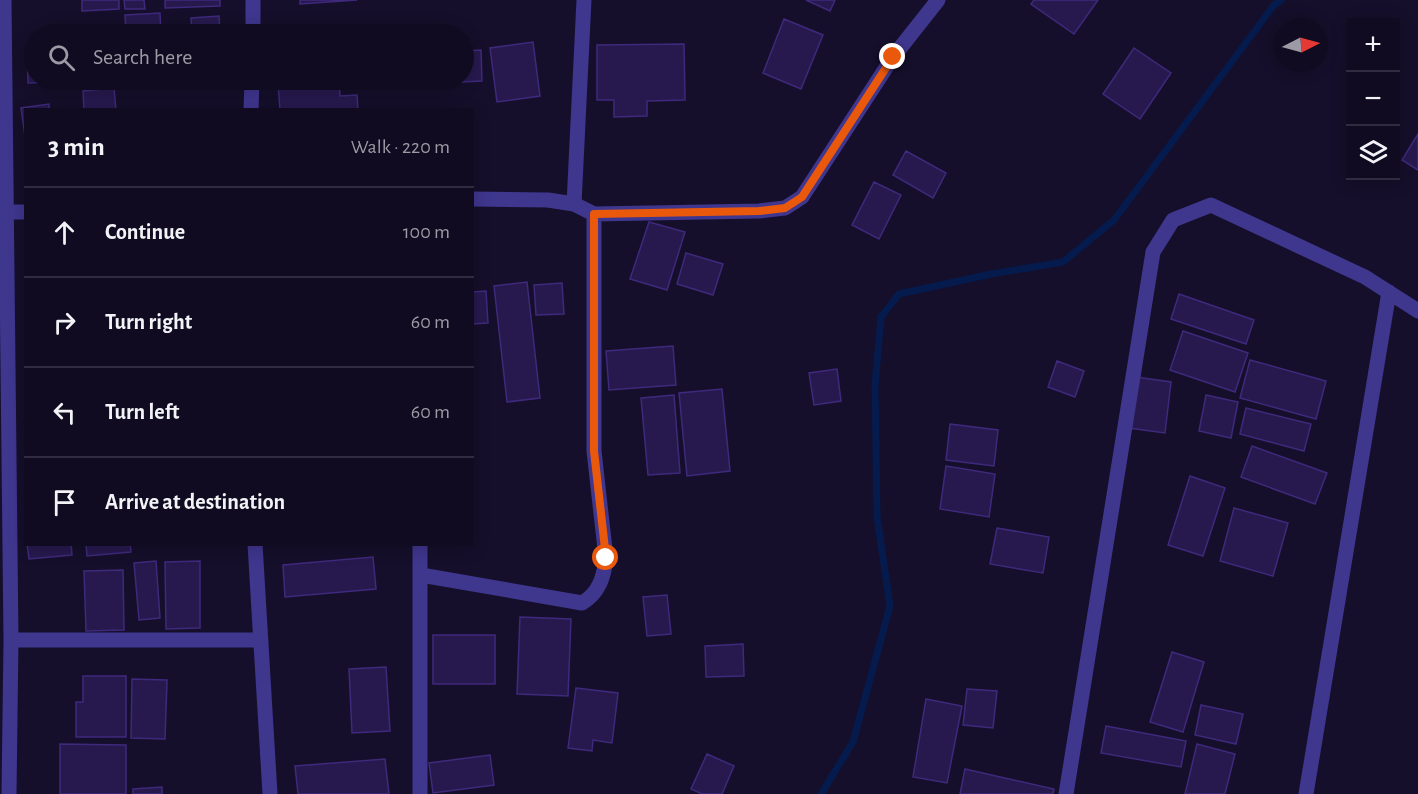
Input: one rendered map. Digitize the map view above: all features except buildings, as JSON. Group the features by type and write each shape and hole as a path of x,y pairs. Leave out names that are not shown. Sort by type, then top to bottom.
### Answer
{"street":[{"path":"4,0 3,212 11,640 5,666 9,794"},
{"path":"252,24 253,0"},
{"path":"574,204 584,0"},
{"path":"474,199 548,200 574,204 594,214 759,211 785,208 802,197 893,57 938,0"},
{"path":"251,108 252,90"},
{"path":"1066,794 1153,252 1173,220 1211,205 1365,277 1418,311"},
{"path":"3,212 24,212"},
{"path":"421,575 582,603 592,597 605,574 606,558 594,451 594,214"},
{"path":"1305,794 1389,292"},
{"path":"255,546 270,794"},
{"path":"420,546 420,794"},
{"path":"11,640 261,640"}],"waterway":[{"path":"821,794 853,742 890,606 877,517 875,385 881,317 899,294 991,274 1063,262 1114,220 1274,5 1281,0"}],"route":[{"path":"606,558 594,451 594,214 759,211 785,208 802,197 893,57"}]}
